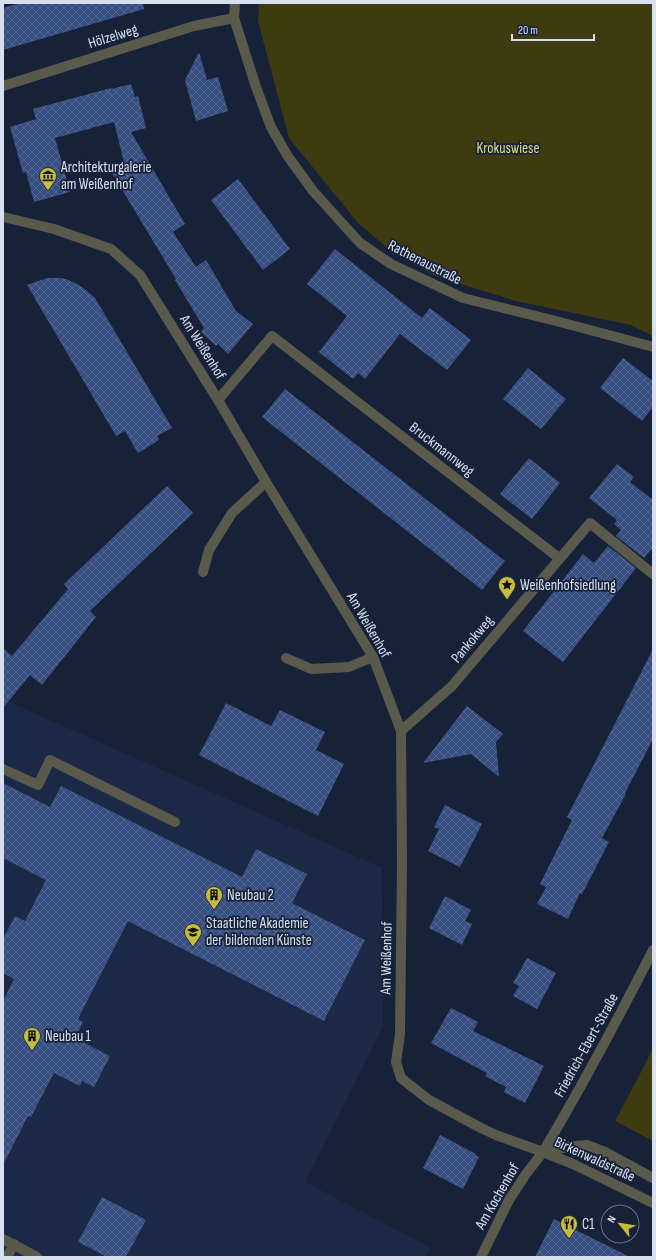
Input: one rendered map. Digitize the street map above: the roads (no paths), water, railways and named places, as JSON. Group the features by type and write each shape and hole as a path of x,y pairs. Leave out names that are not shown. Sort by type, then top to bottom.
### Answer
{"street":[{"name":"Rathenaustraße","path":"235,3 234,18 256,88 271,127 287,155 313,191 360,243 391,264 463,298 653,347"},
{"name":"Hölzelweg","path":"3,86 194,26 234,18"},
{"name":"Am Weißenhof","path":"3,217 54,229 111,249 140,275 218,400 266,482 373,657 401,731 402,864 400,1034 396,1062 401,1078 429,1100 481,1128 543,1152"},
{"name":"Bruckmannweg","path":"218,400 272,336 559,558"},
{"path":"202,572 209,550 232,513 266,482"},
{"path":"559,558 590,523 653,574"},
{"name":"Pankokweg","path":"401,731 452,686 559,558"},
{"path":"286,658 311,669 349,667 373,657"},
{"path":"3,769 38,785 50,760 175,822"},
{"name":"Friedrich-Ebert-Straße","path":"543,1152 581,1086 653,950"},
{"name":"Birkenwaldstraße","path":"543,1152 572,1146 587,1145 618,1158 653,1178"},
{"name":"Birkenwaldstraße","path":"543,1152 572,1164 653,1203"},
{"name":"Am Kochenhof","path":"480,1257 509,1200 543,1152"},
{"path":"3,1239 37,1257"},
{"path":"7,1257 14,1244"}],"place":[{"name":"Architekturgalerie am Weißenhof","path":"48,191"},
{"name":"Weißenhofsiedlung","path":"507,600"},
{"name":"Neubau 2","path":"214,910"},
{"name":"Staatliche Akademie der bildenden Künste","path":"193,947"},
{"name":"Neubau 1","path":"32,1051"},
{"name":"C1","path":"569,1239"}],"park label":[{"name":"Krokuswiese","path":"508,148"}]}
